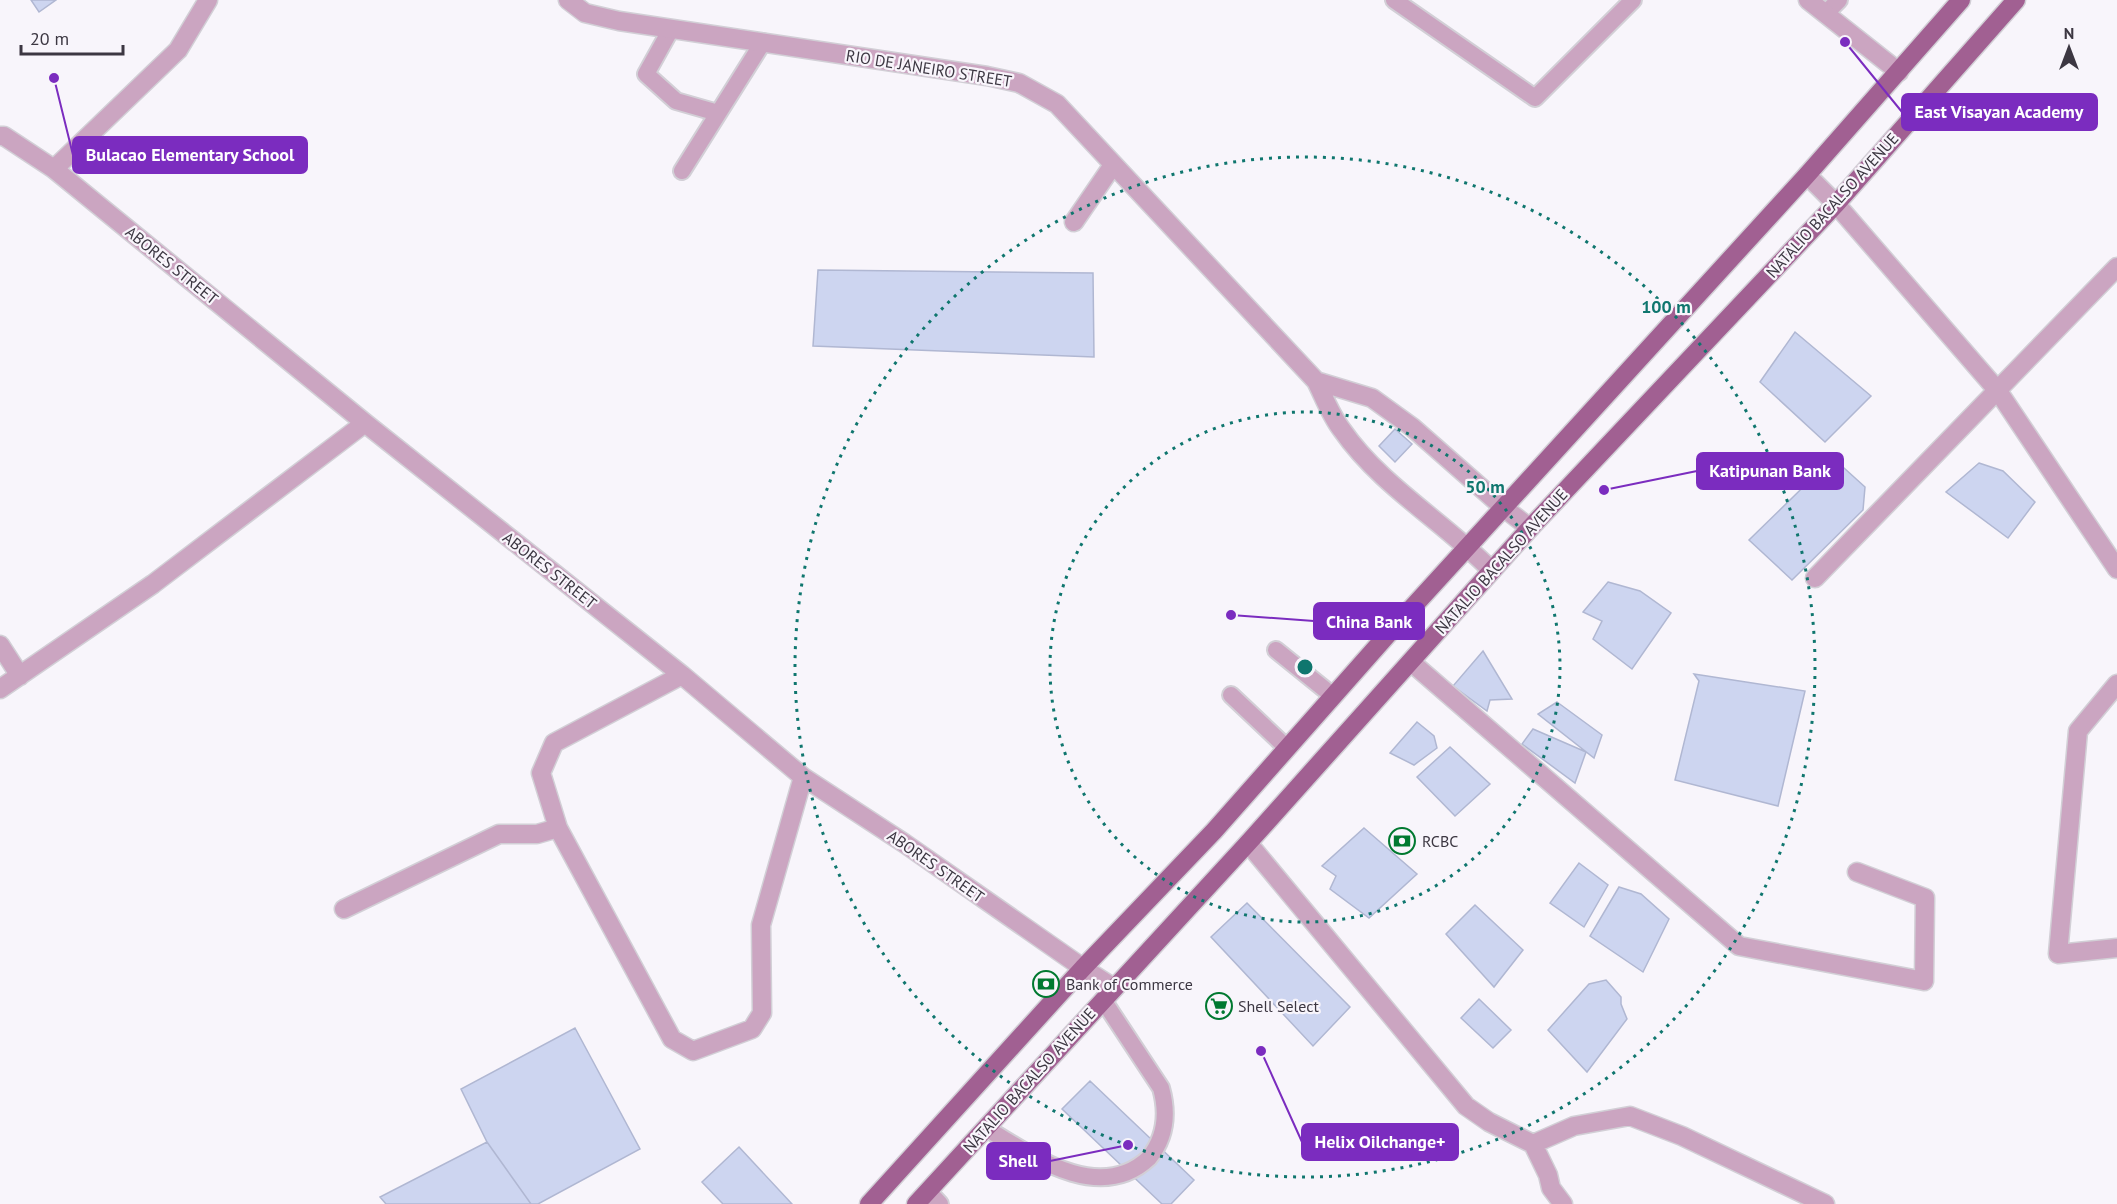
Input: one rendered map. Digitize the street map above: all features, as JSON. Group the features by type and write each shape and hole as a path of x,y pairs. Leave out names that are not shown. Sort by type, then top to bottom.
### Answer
{"main road":[{"name":"NATALIO BACALSO AVENUE","path":"869,1204 1083,968 1214,831 1389,633 1807,175 1961,0"},
{"name":"NATALIO BACALSO AVENUE","path":"928,1200 986,1128 1248,843 1491,570 1836,204 2016,0"}],"street":[{"path":"54,169 178,50 208,0"},
{"name":"RIO DE JANEIRO STREET","path":"567,0 589,6 619,21 987,76 1019,83 1057,104 1316,381 1341,430 1376,470 1469,547 1491,570"},
{"path":"1808,0 1899,72"},
{"name":"ABORES STREET","path":"0,136 4,136 54,169 365,423 682,675 802,777 904,843 1083,968 1108,994"},
{"path":"1074,222 1113,165"},
{"path":"1807,175 1836,204 1998,391 2117,569"},
{"path":"1815,578 2117,267"},
{"name":"RIO DE JANEIRO STREET","path":"1316,381 1372,399 1412,427 1530,528"},
{"path":"0,689 153,584 365,423"},
{"path":"0,645 20,675"},
{"path":"1411,662 1739,946 1924,981 1925,898 1857,872"},
{"path":"682,675 554,743 541,772 558,828 672,1039 693,1051 752,1029 762,1014 761,926 802,777"},
{"path":"2117,684 2078,731 2058,954 2117,948"},
{"path":"344,909 499,834 537,834 558,828"},
{"path":"1248,843 1466,1106 1489,1122 1533,1144 1548,1175 1551,1188 1563,1204"},
{"path":"1533,1144 1574,1126 1630,1116 1682,1136 1825,1204"}],"lane":[{"path":"1395,0 1535,98 1633,0"},
{"path":"1826,13 1839,0"},
{"path":"671,29 646,74 676,100 718,113"},
{"path":"682,171 764,42"},
{"path":"1276,650 1333,696"},
{"path":"1231,695 1287,748"},
{"path":"986,1128 1062,1176 1079,1182 1096,1184 1113,1181 1130,1175 1143,1165 1155,1151 1162,1137 1165,1104 1161,1088 1108,994"}],"building":[{"path":"31,0 56,0 39,12"},
{"path":"818,270 1093,273 1094,357 813,346"},
{"path":"1795,332 1871,396 1825,442 1760,382"},
{"path":"1395,429 1412,444 1395,462 1379,446"},
{"path":"1833,458 1865,487 1863,510 1792,580 1749,540"},
{"path":"1979,463 2003,471 2035,502 2008,538 1946,492"},
{"path":"1608,582 1640,591 1671,613 1632,669 1593,639 1602,621 1583,612"},
{"path":"1483,651 1512,699 1490,700 1487,711 1453,686"},
{"path":"1694,674 1805,691 1778,806 1675,780 1699,681"},
{"path":"1557,702 1602,735 1594,758 1538,714"},
{"path":"1417,722 1434,736 1437,748 1414,765 1390,753"},
{"path":"1533,729 1586,752 1575,783 1522,744"},
{"path":"1450,747 1490,784 1455,816 1417,777"},
{"path":"1364,828 1417,874 1369,918 1330,889 1336,876 1322,866"},
{"path":"1579,863 1608,885 1584,927 1550,903"},
{"path":"1619,887 1641,894 1669,919 1643,972 1590,936"},
{"path":"1247,903 1350,1007 1313,1046 1211,937"},
{"path":"1475,905 1523,950 1494,987 1446,934"},
{"path":"1606,980 1621,997 1621,1004 1627,1019 1587,1072 1548,1030 1589,984"},
{"path":"1479,999 1511,1030 1493,1048 1461,1018"},
{"path":"575,1028 640,1149 538,1204 531,1204 487,1142 461,1089"},
{"path":"1090,1081 1194,1180 1171,1204 1162,1204 1062,1109"},
{"path":"487,1142 531,1204 386,1204 380,1197"},
{"path":"739,1147 792,1204 723,1204 702,1182"}],"place":[{"name":"East Visayan Academy","path":"1845,42"},
{"name":"Bulacao Elementary School","path":"54,78"},
{"name":"Katipunan Bank","path":"1604,490"},
{"name":"China Bank","path":"1231,615"},
{"name":"RCBC","path":"1402,841"},
{"name":"Bank of Commerce","path":"1046,984"},
{"name":"Shell Select","path":"1219,1006"},
{"name":"Helix Oilchange+","path":"1261,1051"},
{"name":"Shell","path":"1128,1145"}]}
